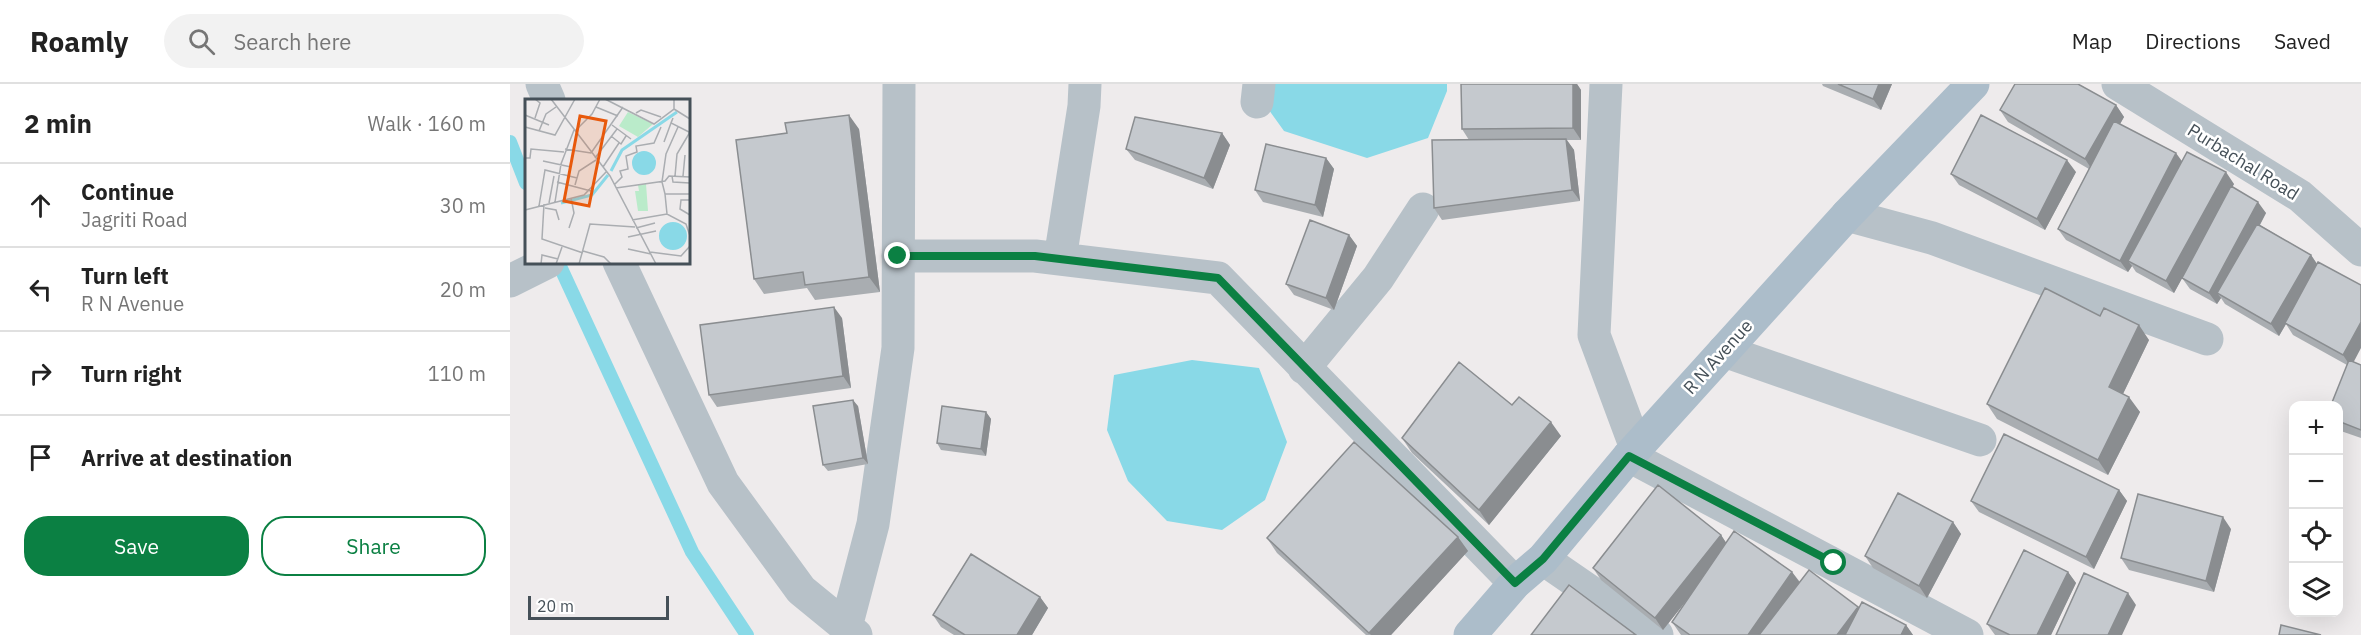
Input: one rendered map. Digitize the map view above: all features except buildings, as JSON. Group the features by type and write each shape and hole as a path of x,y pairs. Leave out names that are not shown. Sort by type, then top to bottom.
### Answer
{"main road":[{"name":"R N Avenue","path":"1470,635 1515,583 1543,559 1633,452 1847,215 1972,84"}],"street":[{"path":"542,84 549,99"},
{"path":"620,264 723,483 801,590 851,631 873,524 898,348 899,84"},
{"path":"1060,259 1084,106 1085,84"},
{"path":"1606,84 1594,335 1633,452 1967,635"},
{"name":"Purbachal Road","path":"2118,84 2300,196 2361,250"},
{"path":"1304,368 1378,278 1423,209"},
{"path":"1847,215 1932,238 2207,339"},
{"path":"898,256 1035,256 1218,278 1515,583"},
{"path":"510,281 544,264"},
{"path":"1724,351 1980,440"},
{"path":"1543,559 1639,625 1658,635"}],"water":[{"path":"1260,84 1447,84 1447,91 1428,138 1367,158 1284,131 1264,103"},
{"path":"1192,360 1259,368 1287,442 1265,500 1222,530 1167,521 1128,481 1107,430 1114,375"}],"waterway":[{"path":"510,142 525,180"},
{"path":"559,264 692,552 747,635"}],"route":[{"path":"898,256 1035,256 1218,278 1515,583 1543,559 1629,456 1834,563"}]}
